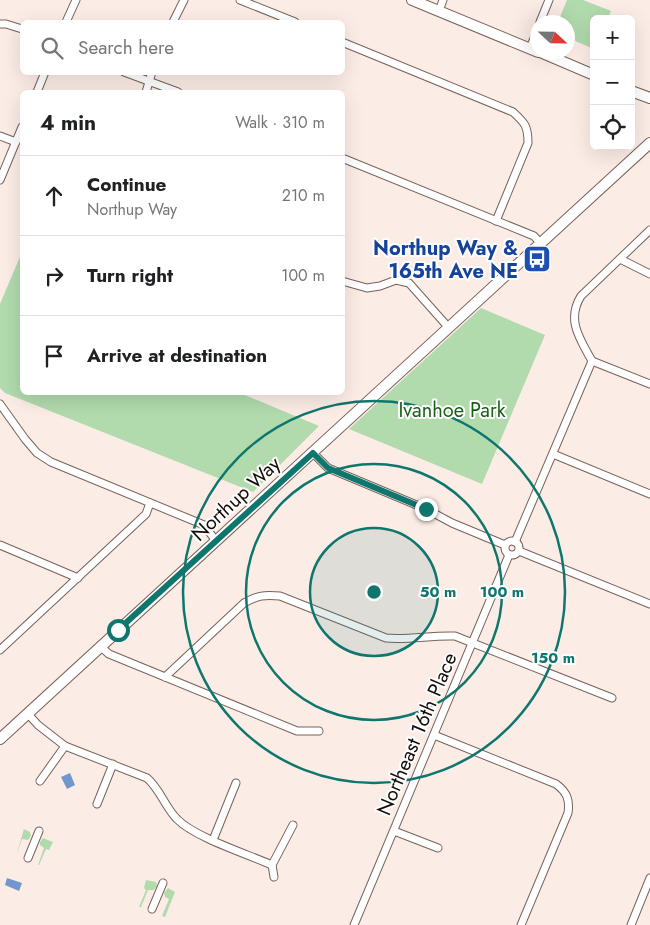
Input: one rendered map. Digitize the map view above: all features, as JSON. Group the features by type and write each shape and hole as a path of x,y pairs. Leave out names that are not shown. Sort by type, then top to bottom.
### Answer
{"street":[{"path":"67,20 76,0"},
{"path":"175,20 184,0"},
{"path":"240,0 289,20"},
{"path":"412,0 530,49"},
{"path":"439,11 443,0"},
{"path":"543,15 549,0"},
{"path":"0,24 20,28"},
{"path":"345,43 513,112 523,120 528,129 528,143 496,220"},
{"path":"558,60 590,73"},
{"path":"38,90 44,75"},
{"path":"131,75 172,90"},
{"path":"146,90 151,75"},
{"path":"635,92 650,98"},
{"path":"0,180 20,132"},
{"path":"0,136 16,142"},
{"name":"Northup Way","path":"0,738 650,143"},
{"path":"345,159 534,236 540,244"},
{"path":"650,230 581,296 575,305 573,318 576,331 592,361 650,384"},
{"path":"620,259 650,274"},
{"path":"345,282 367,288 380,286 396,280 409,284 448,328"},
{"path":"515,542 592,361"},
{"path":"0,404 37,453 51,462 204,525 216,541"},
{"path":"313,453 328,468 505,545"},
{"path":"553,454 650,494"},
{"path":"0,650 146,514 150,503"},
{"path":"505,545 508,542 515,542 519,546 519,551"},
{"path":"0,545 78,578"},
{"path":"505,545 506,552 509,555 514,555 519,551"},
{"path":"519,551 650,604"},
{"name":"Northeast 16th Place","path":"354,925 509,555"},
{"path":"165,677 244,603 258,596 280,596 386,638 455,636 612,698"},
{"path":"101,647 109,654 297,731 319,731"},
{"path":"28,714 38,725 65,746 147,778 153,783 176,818 185,827 272,865"},
{"path":"434,735 556,784 568,796 568,813 520,925"},
{"path":"40,781 65,746"},
{"path":"97,804 113,764"},
{"path":"213,840 236,783"},
{"path":"274,877 272,865 293,825"},
{"path":"28,858 39,831"},
{"path":"394,831 438,848"},
{"path":"631,925 650,878"},
{"path":"152,909 163,883"}],"green space":[{"path":"567,0 583,0 611,11 610,15 590,15 590,47 575,41 575,15 561,15"},
{"path":"20,257 20,395 245,395 319,426 253,492 5,393 0,388 0,304"},
{"name":"Ivanhoe Park","path":"481,308 545,335 482,484 349,429"},
{"path":"24,829 30,832 31,836 28,840 22,839 16,856"},
{"path":"43,838 53,842 49,850 46,849 38,865 44,848 40,845"},
{"path":"146,880 156,882 157,886 154,890 148,890 141,907 139,907 146,890 144,888"},
{"path":"168,888 175,892 165,917 162,916 169,899 165,897 164,893"}],"water":[{"path":"70,773 75,785 67,789 61,777"},
{"path":"7,878 22,883 19,891 5,885"}],"place":[{"name":"Northup Way & 165th Ave NE","path":"537,259"}],"route":[{"path":"118,630 313,453 328,468 426,509"}]}
